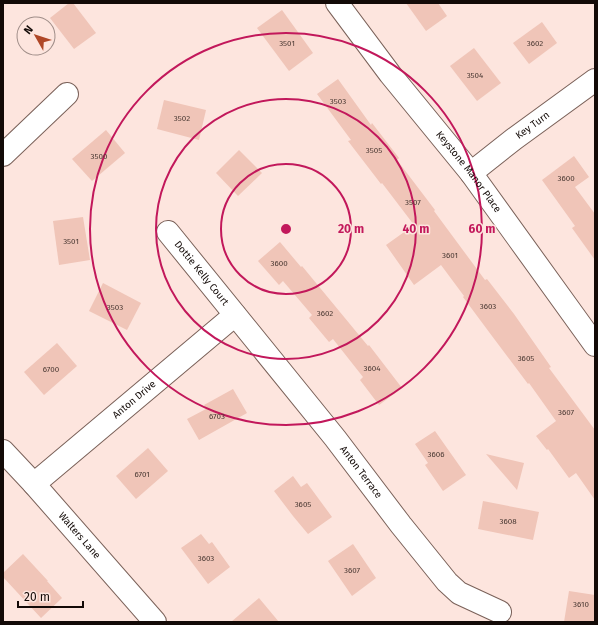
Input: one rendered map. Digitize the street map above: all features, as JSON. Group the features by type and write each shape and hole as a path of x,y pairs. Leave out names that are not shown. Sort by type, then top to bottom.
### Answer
{"street":[{"name":"Keystone Manor Place","path":"337,3 390,74 471,174 595,345"},
{"name":"Key Turn","path":"471,174 514,139 595,80"},
{"path":"3,155 67,94"},
{"name":"Dottie Kelly Court","path":"168,232 235,315"},
{"name":"Anton Drive","path":"34,484 235,315"},
{"name":"Anton Terrace","path":"235,315 335,438 401,525 447,582 459,593 500,612"},
{"name":"Walters Lane","path":"3,451 34,484 155,622"}],"building":[{"path":"69,3 73,3 96,33 74,49 56,26 56,16 53,16"},
{"path":"406,3 438,3 447,16 426,31"},
{"path":"282,10 313,53 289,71 257,28"},
{"path":"542,22 557,43 529,64 513,43"},
{"path":"474,48 501,83 477,101 450,66"},
{"path":"338,79 371,125 372,123 399,158 397,160 485,280 487,279 514,314 551,367 549,368 595,430 595,500 576,473 569,478 548,449 547,450 536,436 556,421 463,297 464,296 441,265 414,285 386,245 414,225 348,141 351,140 317,94"},
{"path":"164,100 206,110 199,140 157,129"},
{"path":"106,130 125,153 92,181 72,159"},
{"path":"239,150 262,173 238,196 216,173"},
{"path":"574,156 589,177 575,187 595,214 595,260 572,228 575,226 542,180"},
{"path":"83,217 90,260 59,265 53,221"},
{"path":"280,242 301,267 302,266 368,346 369,345 402,388 379,405 360,380 363,377 333,339 329,342 309,318 312,315 283,281 279,285 258,261"},
{"path":"103,283 141,303 127,330 89,311"},
{"path":"57,343 77,366 44,395 24,372"},
{"path":"233,389 247,413 199,440 187,419 206,409 204,405"},
{"path":"435,431 466,475 443,491 425,465 428,463 415,444"},
{"path":"148,448 168,471 136,499 116,476"},
{"path":"486,454 524,463 517,490"},
{"path":"293,476 301,487 307,483 332,517 308,534 274,491"},
{"path":"483,501 539,512 533,540 478,529"},
{"path":"201,534 209,544 212,542 230,567 208,584 181,548"},
{"path":"353,544 376,578 352,596 328,561"},
{"path":"23,554 62,598 41,618 3,577 3,573"},
{"path":"569,591 595,595 594,622 564,622"},
{"path":"259,598 279,622 231,622"}]}
